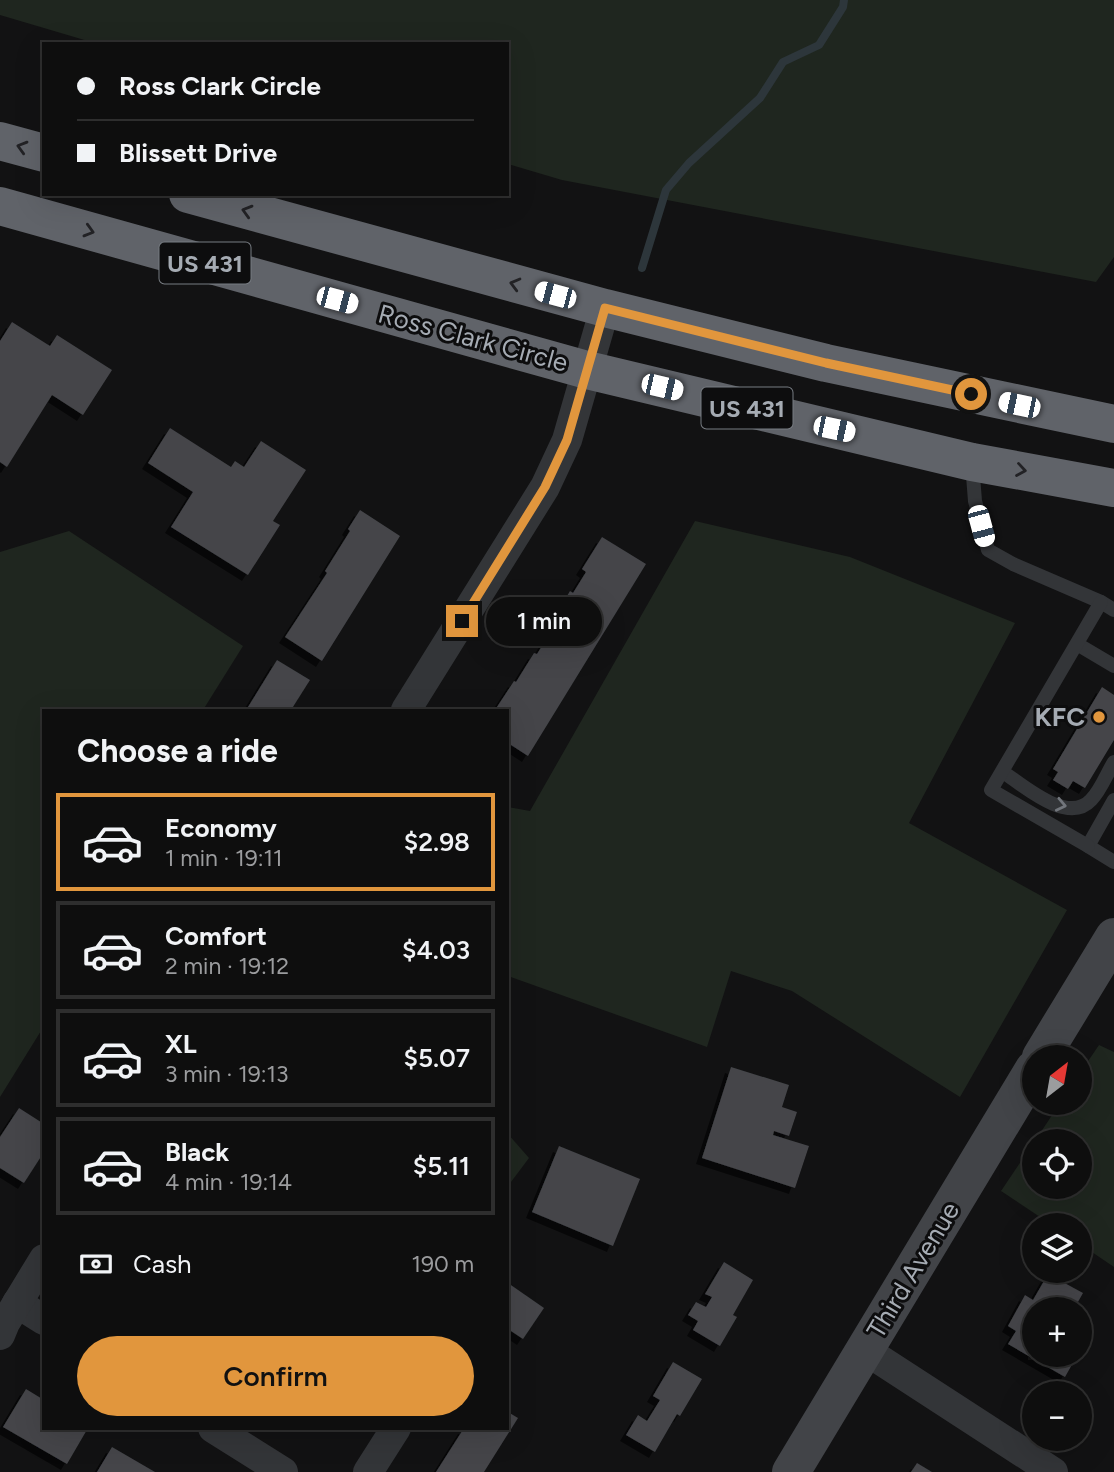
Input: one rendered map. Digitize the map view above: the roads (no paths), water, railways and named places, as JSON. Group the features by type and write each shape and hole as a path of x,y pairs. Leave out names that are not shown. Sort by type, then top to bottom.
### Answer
{"highway":[{"path":"0,141 42,152"},
{"name":"US 431","path":"195,196 605,308 839,366 1114,424"},
{"name":"Ross Clark Circle","path":"0,206 56,207 587,370 972,462 1114,488"}],"street":[{"path":"407,709 545,487 567,440 605,308"},
{"path":"1048,1045 1114,937"},
{"name":"Third Avenue","path":"792,1472 1022,1089"},
{"path":"0,1335 42,1262"},
{"path":"17,1303 42,1319"},
{"path":"864,1350 1052,1472"},
{"path":"217,1430 283,1472"},
{"path":"368,1472 395,1430"}],"lane":[{"path":"972,462 975,501 988,550 1114,610"},
{"path":"1101,602 991,790 1114,862"},
{"path":"1077,644 1114,666"},
{"path":"1003,772 1052,804 1066,809 1091,801 1114,762"},
{"path":"1088,846 1114,800"}],"waterway":[{"path":"642,268 666,190 689,163 760,98 783,62 819,45 843,7 844,0"}],"place":[{"name":"KFC","path":"1099,717"}]}
